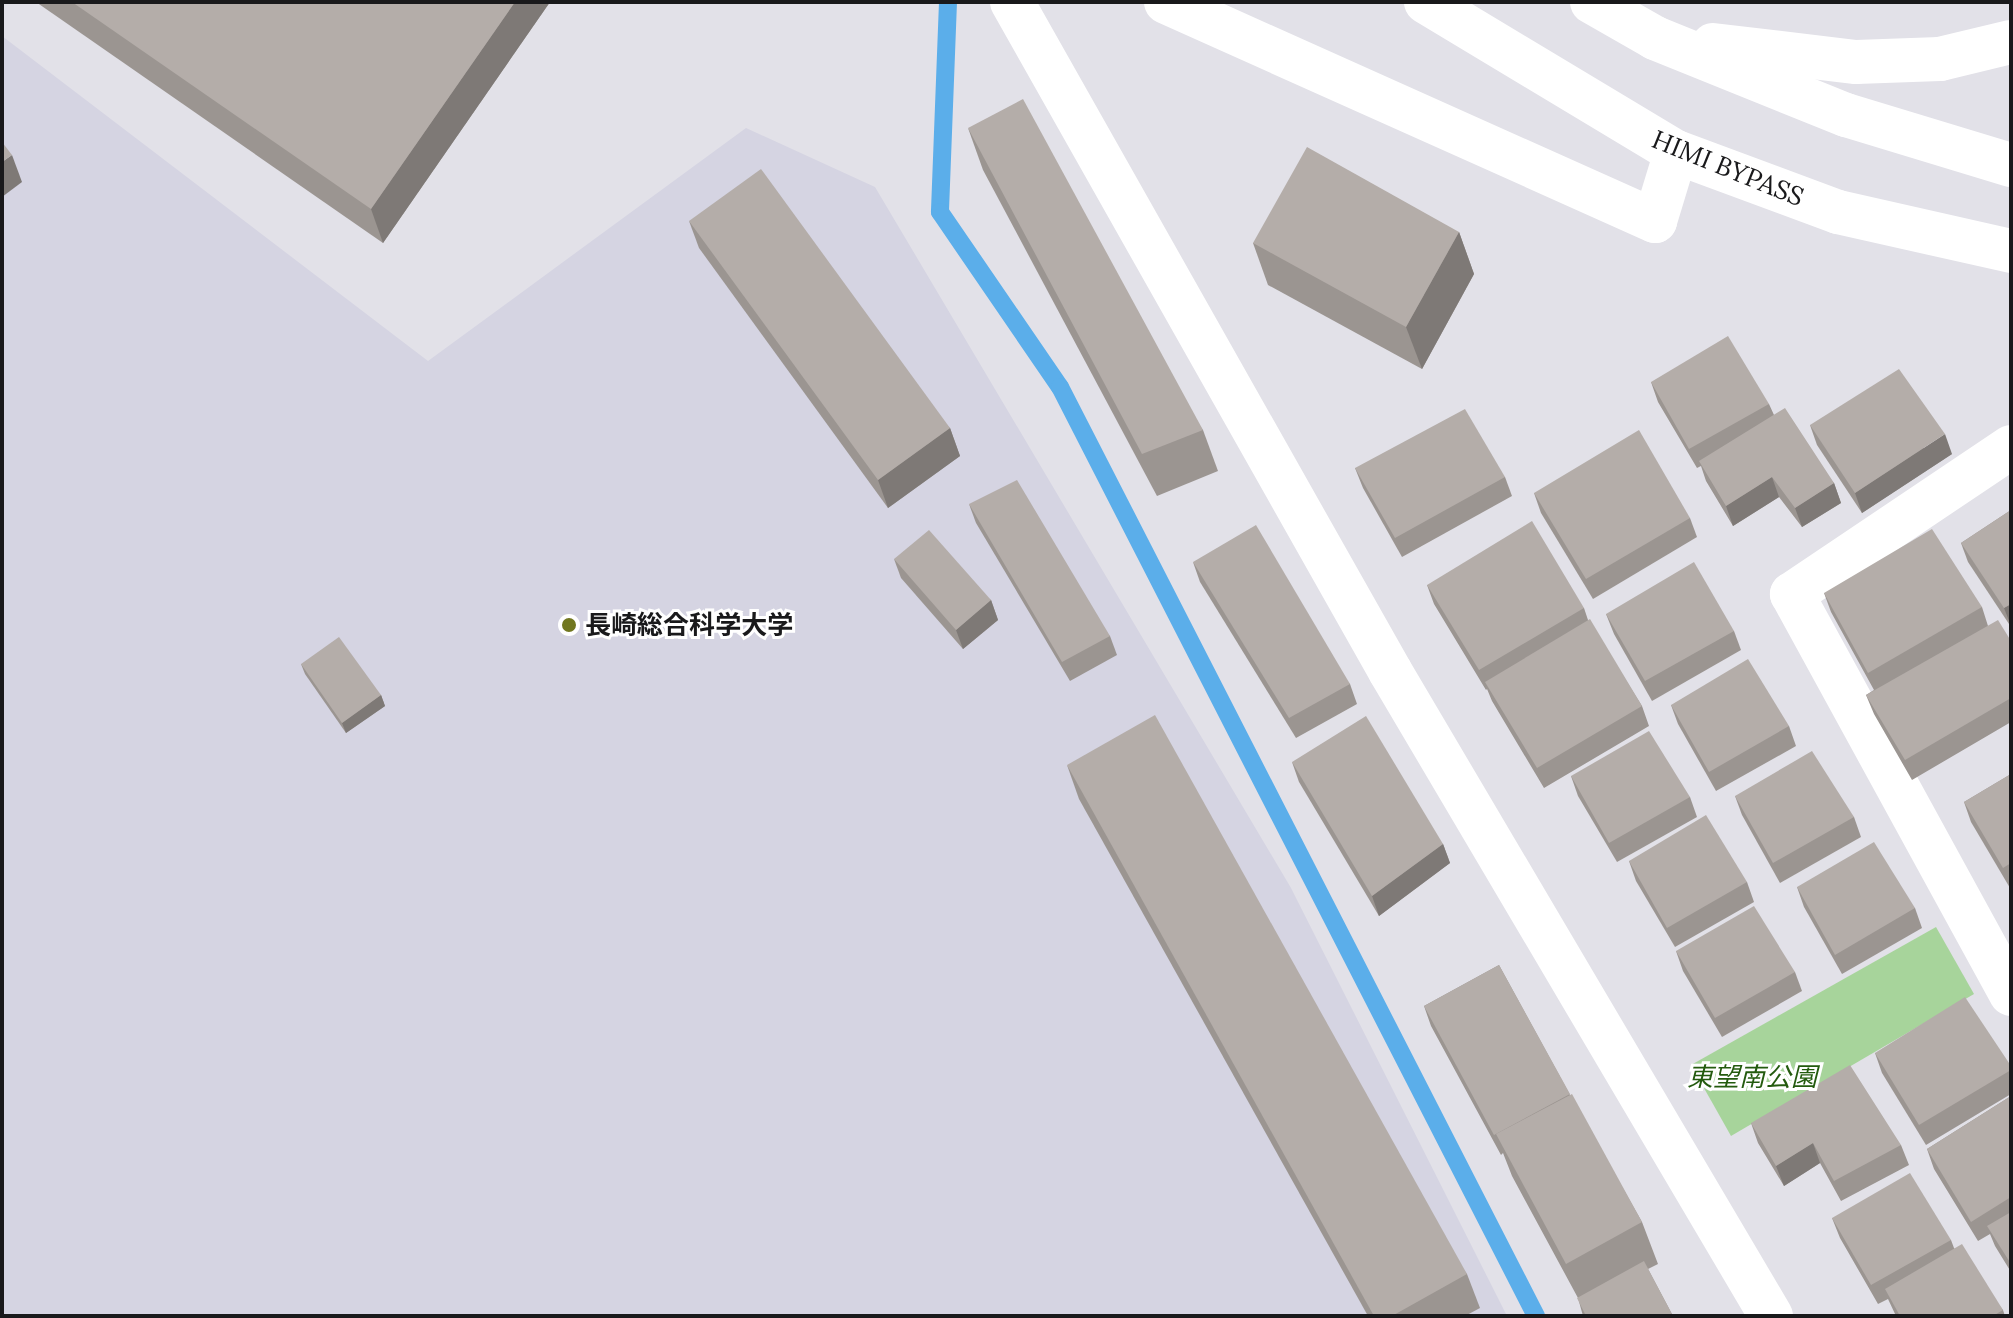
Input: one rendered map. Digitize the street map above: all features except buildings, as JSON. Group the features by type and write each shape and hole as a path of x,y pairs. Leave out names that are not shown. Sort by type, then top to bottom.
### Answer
{"main road":[{"path":"1012,2 1390,671 1771,1316"},
{"path":"1166,2 1655,221 1676,152"},
{"name":"HIMI BYPASS","path":"1426,2 1676,152 1838,212 2011,251"},
{"path":"1592,2 1655,38 1846,115 2011,165"},
{"path":"1655,38 1856,62 1940,59 2011,42"},
{"path":"2011,447 1792,594 2011,994"}],"shaded area":[{"name":"長崎総合科学大学","path":"2,36 428,361 746,128 875,187 1291,888 1507,1316 2,1316"}],"green space":[{"name":"東望南公園","path":"1936,927 1974,994 1731,1136 1691,1065"}],"waterway":[{"path":"948,2 940,212 1060,387 1536,1316"}],"place":[{"name":"長崎総合科学大学","path":"569,625"}]}
